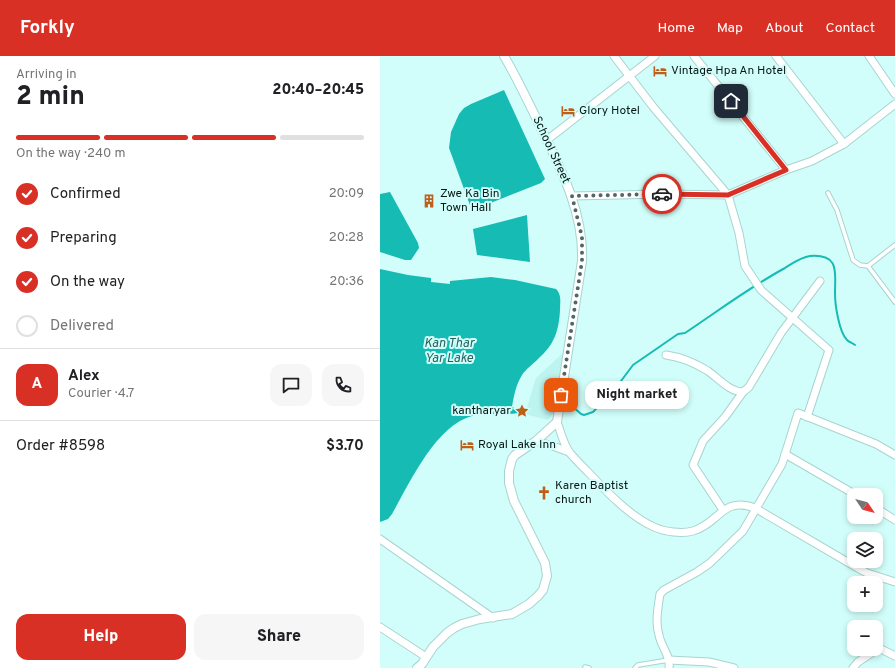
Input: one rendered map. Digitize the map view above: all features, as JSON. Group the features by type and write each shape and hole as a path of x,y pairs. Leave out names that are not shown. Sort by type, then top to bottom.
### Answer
{"street":[{"name":"School Street","path":"504,56 547,140 572,196 582,237 582,261 558,418"},
{"path":"614,56 654,108 728,195 739,233 745,266 752,278 761,290 829,350 807,416"},
{"path":"547,140 655,56"},
{"path":"694,56 786,170"},
{"path":"776,56 844,144"},
{"path":"869,56 895,94"},
{"path":"572,196 664,194 728,195 786,170 812,161 844,144 895,104"},
{"path":"723,510 694,465 703,441 725,417 743,392 749,387 781,333 820,281"},
{"path":"666,355 686,359 707,371 734,390 743,392"},
{"path":"669,668 670,660 659,636 658,630 660,594 664,590 710,563 740,535 755,508 778,473 798,413 876,444 895,455"},
{"path":"417,668 436,644 454,628 468,622 512,614 529,604 543,590 547,576 547,569 543,557 517,509 509,483 509,471 512,459 520,451 536,442 558,418 569,452"},
{"path":"536,442 550,444 569,452 615,500 639,518 662,530 683,532 693,531 708,524 723,510 738,505 746,505 755,508 867,573 895,582"},
{"path":"785,454 847,490"},
{"path":"883,512 895,520"},
{"path":"380,539 493,618"},
{"path":"380,627 426,657"},
{"path":"853,668 858,662 879,648 895,656"},
{"path":"670,660 709,662 734,668"}],"lane":[{"path":"828,193 837,210 853,260 860,265 868,266 895,245"},
{"path":"868,266 895,302"},
{"path":"634,668 638,665 670,660"}],"shaded area":[{"path":"563,353 554,412 548,420 525,414 536,378"}],"water":[{"path":"504,90 545,179 541,183 473,210 449,148 451,132 459,114 464,108"},
{"path":"390,192 418,243 419,248 411,260 405,260 380,252 380,194"},
{"path":"527,215 530,262 477,255 473,229"},
{"name":"Kan Thar Yar Lake","path":"380,269 431,278 431,282 450,284 450,281 491,277 515,280 556,289 560,296 560,301 559,318 555,337 543,354 524,373 514,394 512,407 519,410 518,413 472,416 459,422 447,431 435,443 415,472 392,514 388,519 380,522"}],"waterway":[{"path":"571,405 584,415 593,412 618,385 633,365 678,334 685,333 759,283 797,260 810,256 827,258 834,266 838,318 844,336 855,345"}],"way so far":[{"path":"561,395 583,249 582,237 572,196 662,194"}],"place":[{"name":"Vintage Hpa An Hotel","path":"660,71"},
{"name":"Glory Hotel","path":"568,111"},
{"name":"Zwe Ka Bin Town Hall","path":"429,201"},
{"name":"Night market","path":"561,395"},
{"name":"kantharyar","path":"522,411"},
{"name":"Royal Lake Inn","path":"467,445"},
{"name":"Karen Baptist church","path":"544,493"}],"route":[{"path":"662,194 728,195 786,170 731,101"}]}
